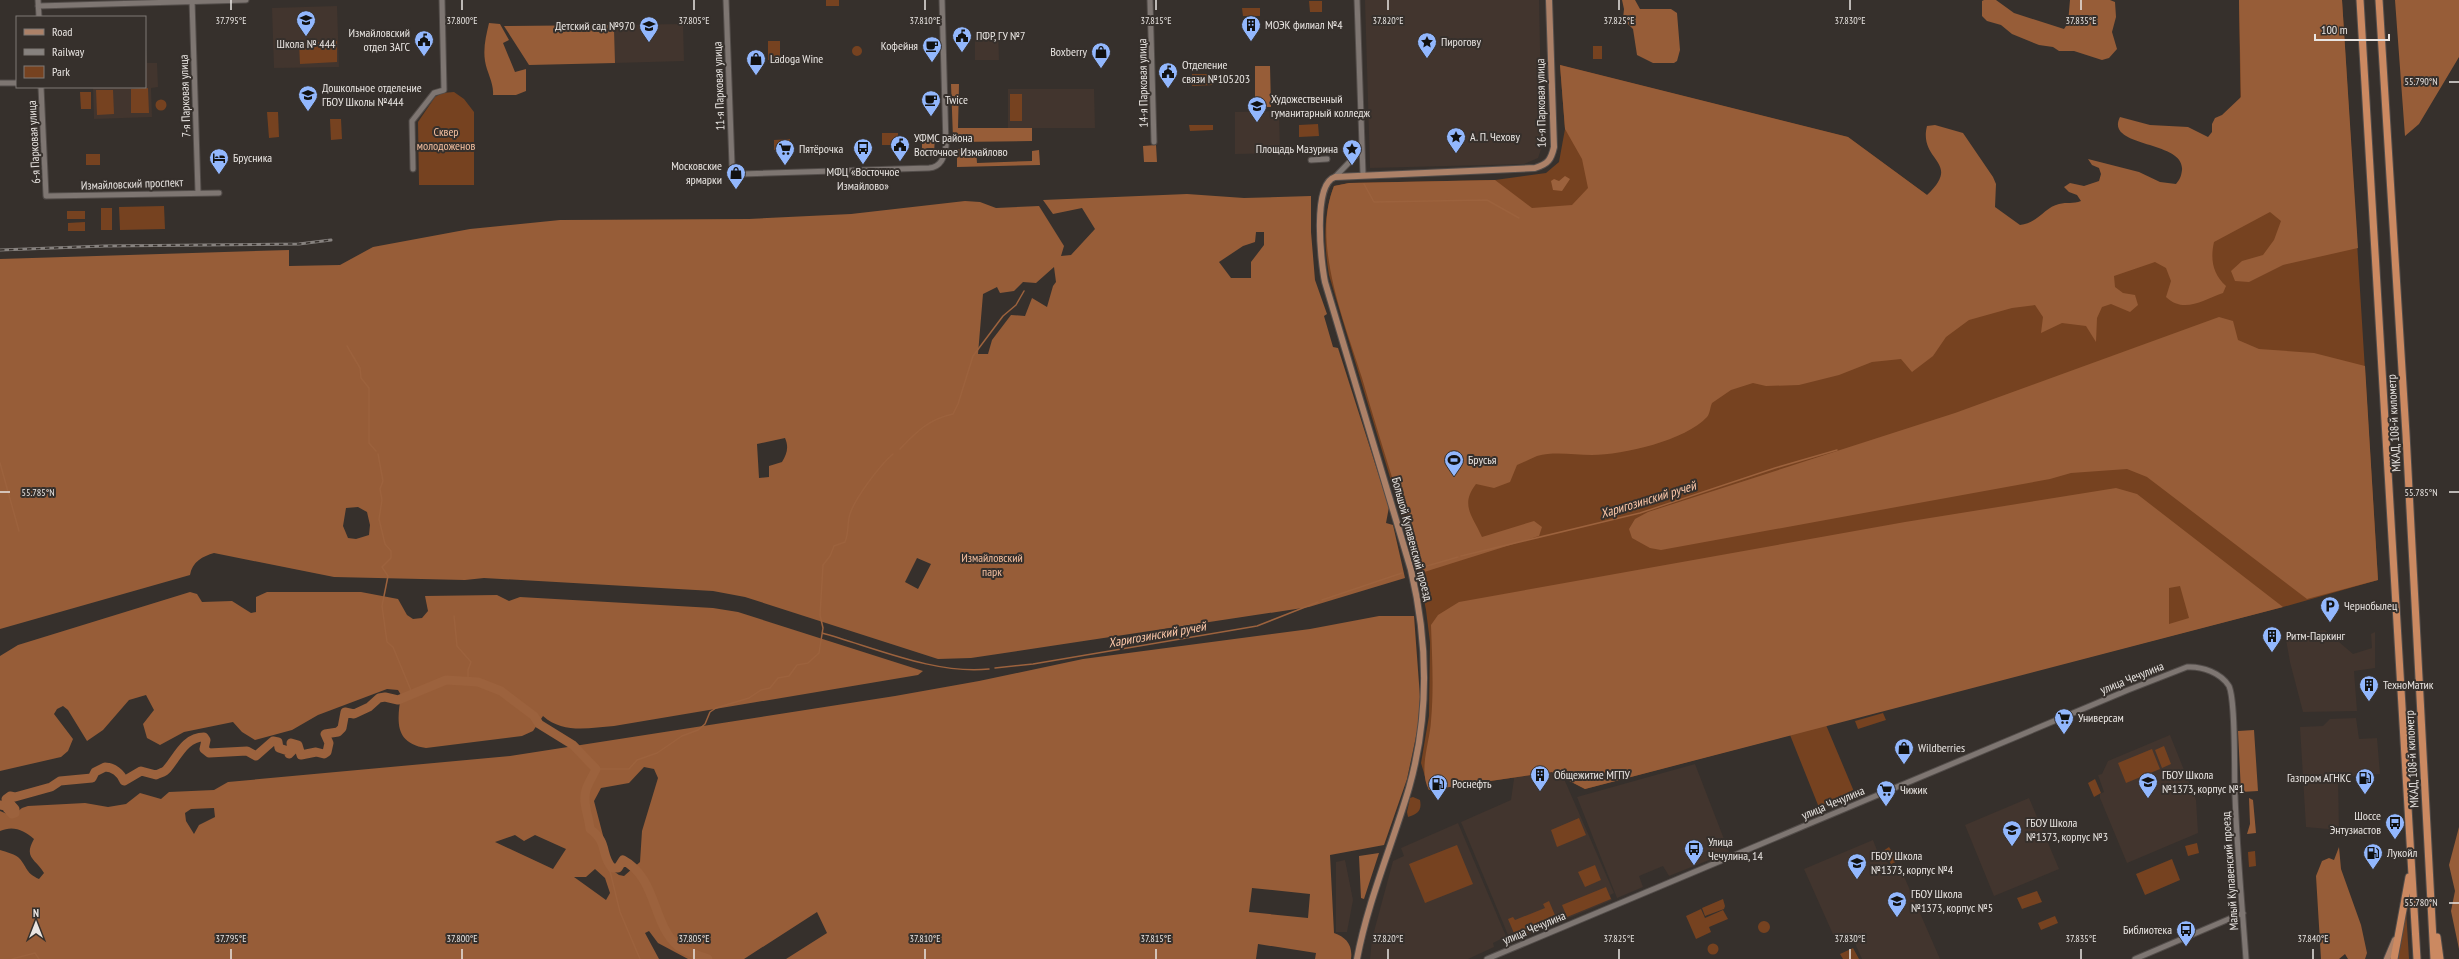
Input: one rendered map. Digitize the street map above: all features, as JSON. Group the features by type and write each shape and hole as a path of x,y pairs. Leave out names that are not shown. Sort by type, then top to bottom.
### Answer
{"highway":[{"name":"МКАД, 108-й километр","path":"2360,0 2412,865"},
{"name":"МКАД, 108-й километр","path":"2379,0 2385,79 2430,898"},
{"path":"2394,959 2412,865"},
{"path":"2412,865 2417,959"},
{"path":"2430,898 2434,959"},
{"path":"2430,898 2440,959"}],"main road":[{"name":"16-я Парковая улица","path":"1335,177 1364,174 1535,168 1546,164 1551,158 1554,147 1549,0"},
{"name":"Большой Купавенский проезд","path":"1335,177 1328,181 1324,194 1320,222 1320,261 1411,570 1417,597 1423,652 1424,694 1416,756 1398,820 1373,892 1357,959"},
{"path":"2387,959 2397,937"}],"street":[{"path":"38,0 39,16"},
{"path":"38,6 246,0"},
{"path":"413,169 412,121 434,93 444,90 442,0"},
{"name":"11-я Парковая улица","path":"726,0 732,165 734,171 742,174 929,168 937,166 942,161 946,146 942,0"},
{"name":"14-я Парковая улица","path":"1150,0 1154,142"},
{"path":"1357,0 1364,174"},
{"name":"7-я Парковая улица","path":"192,1 198,192"},
{"path":"0,83 16,82"},
{"name":"6-я Парковая улица","path":"41,88 46,196"},
{"path":"1335,177 1362,149"},
{"path":"1311,160 1327,159"},
{"name":"Измайловский проспект","path":"46,196 198,192 219,193"},
{"name":"Малый Купавенский проезд","path":"2187,667 2199,667 2207,670 2225,681 2230,688 2246,959"},
{"name":"улица Чечулина","path":"1486,959 2187,667"},
{"path":"2135,959 2243,913"}],"shaded area":[{"path":"1365,0 1539,0 1542,146 1538,158 1524,164 1370,168"},
{"name":"Школа № 444","path":"337,6 339,67 274,68 272,8"},
{"name":"Детский сад №970","path":"683,24 684,61 615,63 615,25"},
{"path":"998,30 999,60 975,60 975,31"},
{"path":"146,50 147,63 157,63 158,87 151,88 152,117 94,119 93,88 146,88"},
{"path":"1008,89 1094,89 1095,128 1008,128"},
{"name":"Художественный гуманитарный колледж","path":"1279,111 1280,153 1235,154 1235,112"},
{"path":"1565,176 1570,179 1562,191 1553,190 1551,181 1554,179 1559,181"},
{"path":"2325,630 2353,654 2372,648 2371,634 2375,632 2375,668 2354,671 2357,711 2303,712 2290,662 2285,634"},
{"path":"2356,718 2359,739 2377,738 2380,774 2338,777 2339,830 2306,827 2300,727 2323,726 2330,719"},
{"name":"ГБОУ Школа №1373, корпус №1","path":"2170,735 2196,800 2198,833 2127,863 2100,798 2100,794 2104,792 2098,775 2102,774 2108,761"},
{"path":"1695,764 1729,852 1669,876 1663,866 1639,876 1643,887 1617,898 1577,797"},
{"path":"1515,772 1561,772 1614,893 1610,895 1612,900 1511,942 1461,822 1511,800"},
{"name":"ГБОУ Школа №1373, корпус №3","path":"2029,798 2059,869 1994,896 1965,825"},
{"path":"1458,823 1508,941 1505,942 1503,938 1493,943 1494,947 1468,959 1370,959 1372,939 1393,861 1404,856 1401,848"},
{"name":"ГБОУ Школа №1373, корпус №4","path":"1873,840 1878,853 1893,868 1899,865 1940,959 1862,959 1853,939 1836,941 1804,869"},
{"path":"1345,860 1353,900 1347,932 1336,932 1336,862"}],"green space":[{"path":"826,0 839,0 839,6 826,6"},
{"path":"1622,0 1635,0 1640,9 1671,9 1677,13 1680,50 1677,61 1674,63 1653,63 1637,55 1633,29 1623,19 1624,9"},
{"path":"1996,0 2014,13 2064,29 2068,23 2070,0 2110,0 2115,2 2116,17 2112,32 2117,49 2109,58 2102,60 2074,51 2059,51 2053,47 2039,45 2012,34 2001,25 1987,21 1982,16 1982,1"},
{"path":"2239,0 2342,0 2378,580 2283,607 1826,725 1855,794 1820,810 1790,735 1585,789 1552,772 1429,790 1421,763 1429,716 1430,642 1426,610 1418,570 1329,275 1325,241 1326,219 1330,197 1334,186 1349,183 1495,180 1546,173 1559,162 1565,129 1560,65 1848,137 1927,195 2042,274 2242,215"},
{"path":"2239,0 2342,0 2358,248 2283,265 2249,282 2235,281 2231,271 2242,261 2263,255 2274,240 2281,221 2270,212 2214,242 2212,255 2213,261 2215,272 2226,286 2223,293 2194,304 2180,305 2173,302 2166,297 2171,281 2166,268 2155,262 2114,276 2115,287 2123,293 2135,295 2138,305 2130,312 2111,304 2102,307 2097,318 2096,342 2086,326 2062,323 2041,333 2043,317 2035,305 2012,308 1969,320 1946,337 1933,356 1912,372 1901,359 1872,362 1839,375 1799,385 1766,386 1753,383 1731,390 1712,403 1708,416 1685,433 1653,445 1605,454 1592,455 1558,453 1537,456 1517,465 1510,482 1494,488 1476,484 1471,491 1468,504 1471,516 1482,537 1534,521 1542,527 1539,536 1421,573 1406,529 1407,508 1400,503 1333,283 1328,257 1326,232 1328,208 1334,186 1349,183 1495,180 1532,208 1572,205 1588,188 1582,159 1565,129 1560,65 1848,137 1927,195 1937,184 1941,175 1937,161 1928,147 1926,138 1927,126 1935,125 1963,133 1993,177 1996,184 1995,207 2020,225 2026,224 2054,206 2062,203 2081,201 2077,195 2069,192 2064,187 2070,183 2084,186 2099,181 2101,174 2099,168 2092,165 2088,159 2139,172 2160,182 2176,184 2180,178 2182,170 2180,160 2171,153 2123,134 2118,127 2120,117 2150,125 2188,127 2208,137 2212,132 2212,124 2215,118 2222,115 2241,97"},
{"path":"2395,0 2459,0 2459,57 2419,124 2405,136"},
{"path":"1309,1 1322,1 1322,12 1310,12"},
{"path":"1242,8 1260,8 1260,16 1243,16"},
{"path":"489,23 500,24 509,40 503,43 515,72 526,69 526,91 516,95 493,95 484,56"},
{"path":"614,25 615,63 529,65 504,26"},
{"path":"337,41 337,62 300,64 299,43"},
{"path":"768,41 780,41 780,60 768,60"},
{"path":"857,46 862,51 857,56 852,51"},
{"path":"1593,46 1602,46 1602,59 1593,59"},
{"path":"1255,66 1270,66 1271,107 1255,107"},
{"path":"1192,74 1213,74 1213,85 1192,86"},
{"path":"951,84 959,84 958,128 1032,128 1032,141 957,142 957,138 953,138"},
{"path":"148,88 149,113 131,113 131,89"},
{"path":"96,90 113,90 114,114 97,115"},
{"path":"80,92 91,92 91,109 81,109"},
{"name":"Сквер молодоженов","path":"454,92 464,99 474,112 474,185 419,185 418,122 435,97 442,93"},
{"path":"1010,94 1022,94 1022,121 1010,121"},
{"path":"159,100 163,100 165,101 165,109 159,110 156,107 156,103"},
{"path":"267,112 278,112 279,137 269,138"},
{"path":"330,119 341,119 342,139 331,140"},
{"path":"1318,124 1319,136 1299,137 1299,125"},
{"path":"1189,125 1213,125 1213,130 1190,131"},
{"path":"882,133 898,133 898,145 882,145"},
{"path":"922,134 935,134 934,155 922,154"},
{"path":"790,139 790,149 774,150 774,140"},
{"path":"1156,145 1157,162 1144,162 1143,146"},
{"path":"957,149 976,149 977,163 1032,161 1032,151 1039,150 1040,165 957,167"},
{"path":"86,154 100,154 100,165 86,165"},
{"name":"Измайловский парк","path":"1187,194 1244,198 1311,196 1311,232 1315,280 1327,314 1324,316 1333,347 1338,348 1389,507 1386,523 1393,525 1405,578 1309,607 971,658 938,659 745,597 713,591 484,578 465,580 334,577 214,553 199,560 193,566 190,575 0,629 0,259 289,250 289,266 340,265 373,247 470,229 560,220 749,219 851,214 965,201 980,202 996,208 1039,206 1064,246 1061,256 1071,255 1095,229 1082,208 1053,214 1043,200","holes":["1256,232 1264,232 1264,245 1251,262 1251,278 1231,278 1219,262 1243,246 1255,242","1054,267 1056,282 1053,286 1047,307 1032,298 1025,316 1011,315 992,340 988,354 978,354 983,294 997,287 1000,293 1014,291 1023,282 1036,283","785,438 787,447 785,456 782,462 769,466 769,477 759,478 757,444","358,507 367,512 370,525 369,535 356,539 348,538 343,526 346,508","917,558 931,564 918,589 905,582"]},
{"path":"164,206 165,229 120,230 119,207"},
{"path":"101,208 112,208 112,230 101,230"},
{"path":"67,211 85,211 85,219 67,219"},
{"path":"85,222 85,231 68,231 68,223"},
{"path":"2219,317 2233,321 2238,340 2259,349 2314,353 2365,366 2378,580 2307,599 2147,477 2127,469 2071,473 2050,479 1661,550 1650,548 1632,538 1629,529 1635,519 1648,512 1955,413"},
{"path":"2116,488 2137,494 2283,607 1585,789 1552,772 1429,790 1426,782 1425,765 1432,709 1431,625 1438,615 1459,602 1905,522","holes":["2180,586 2189,618 2169,624 2169,588"]},
{"path":"190,592 197,594 202,602 232,601 251,613 256,612 256,597 267,592 361,592 398,599 407,615 413,619 422,618 428,611 425,596 497,595 509,601 520,597 713,608 738,612 923,671 918,675 614,726 568,728 551,722 543,716 533,731 522,736 426,748 408,741 403,736 399,722 401,695 398,690 387,689 318,715 292,730 255,740 242,732 233,722 184,732 160,745 147,738 143,724 154,710 146,695 129,700 103,730 87,741 68,710 63,706 57,709 54,714 73,739 68,751 61,757 0,771 0,656 18,645"},
{"path":"1379,616 1414,616 1420,697 1418,727 1407,779 1384,845 1330,855 1334,933 1348,942 1351,950 1351,959 1315,959 1316,953 1258,944 1256,959 786,959 827,933 817,912 744,959 688,959 658,943 649,931 645,933 659,959 0,959 0,850 18,857 23,862 29,873 35,877 39,879 44,873 30,854 31,845 34,839 18,829 9,828 0,831 0,811 12,816 22,808 28,806 85,803 108,807 126,804 140,793 161,799 169,792 214,790 228,782 510,756 895,696 979,681 1083,659 1310,629","holes":["644,767 654,769 658,778 642,831 640,862 624,876 619,875 612,870 594,801 601,788 629,783","214,808 215,817 199,825 194,834 186,821 185,813 191,809","515,835 524,841 535,835 566,849 553,869 495,842","595,869 605,878 610,893 606,900 574,877 586,877","1252,888 1310,894 1308,918 1249,912"]},
{"path":"1883,713 1886,720 1858,729 1855,721"},
{"path":"2254,730 2258,791 2241,792 2238,731"},
{"path":"2164,746 2171,764 2162,768 2155,750"},
{"path":"2152,749 2160,769 2126,783 2118,763"},
{"path":"2095,779 2101,793 2094,797 2088,783"},
{"path":"1413,797 1420,800 1420,809 1414,815 1408,817 1407,812 1410,798"},
{"path":"2249,798 2253,800 2256,833 2247,834 2250,824"},
{"path":"1579,818 1586,835 1557,847 1551,830"},
{"path":"2459,827 2459,949 2451,911 2455,891 2449,865"},
{"path":"2197,843 2199,853 2188,856 2185,846"},
{"path":"1457,845 1473,884 1425,903 1409,864"},
{"path":"1889,847 1898,861 1891,864 1883,851"},
{"path":"2339,847 2341,869 2361,925 2367,953 2365,959 2348,959 2345,954 2339,959 2321,959 2316,876 2322,861 2329,858 2334,860"},
{"path":"2255,851 2256,866 2249,867 2248,852"},
{"path":"1379,853 1364,899 1361,898 1359,856"},
{"path":"2172,859 2180,880 2145,895 2136,874"},
{"path":"1595,865 1601,880 1585,887 1578,872"},
{"path":"1606,887 1611,899 1567,917 1562,905"},
{"path":"2037,891 2042,902 2022,909 2017,898"},
{"path":"1723,899 1725,906 1724,909 1705,916 1702,908"},
{"path":"1549,901 1557,920 1516,938 1508,919 1513,917 1515,920 1545,908 1543,904"},
{"path":"1701,909 1705,918 1723,910 1728,919 1709,927 1711,932 1696,939 1686,916"},
{"path":"2406,910 2409,959 2397,959"},
{"path":"2055,916 2058,923 2041,930 2038,923"},
{"path":"1762,921 1766,921 1770,927 1766,933 1762,933 1758,929 1758,925"},
{"path":"1713,943 1717,945 1719,949 1717,953 1713,955 1709,953 1707,949 1709,945"},
{"path":"1853,948 1859,959 1843,959 1840,954"}],"waterway":[{"path":"1364,184 1374,202 1487,200 1519,218"},
{"path":"900,449 912,437 930,423 944,416 953,414 958,404 973,356 1003,316 1016,305 1024,291"},
{"path":"347,346 360,368 361,378 369,388 369,443 376,451"},
{"name":"Харигозинский ручей","path":"1461,556 1640,513 1775,468 1837,450"},
{"path":"378,454 383,481 380,489 382,500 379,519 385,544 391,551 391,558 382,567 388,576 382,606 387,642 393,647 412,693"},
{"path":"596,769 629,769 637,760 657,753 682,736 698,730 705,724 710,712 716,708 749,698 761,690 770,688 778,678 789,676 797,665 808,663 819,653 823,628 820,615 823,565 830,556 834,546 845,542 850,514 862,491 893,454"},
{"path":"0,463 19,531"},
{"name":"Харигозинский ручей","path":"1420,568 1458,557"},
{"name":"Харигозинский ручей","path":"1322,600 1402,573"},
{"name":"Харигозинский ручей","path":"995,668 1033,664 1257,626 1318,602"},
{"path":"454,616 457,646 471,662 468,670 468,681"},
{"name":"Харигозинский ручей","path":"822,633 926,664 969,670 989,669"},
{"path":"0,805 5,806 12,814 15,813 15,809 6,799 10,796 15,797 51,787 60,781 92,778 95,772 105,767 116,771 121,775 124,781 141,771 156,775 164,772 182,748 197,738 204,737 206,740 204,749 209,753 247,751 256,756 273,741 278,742 279,748 288,751 289,754 292,751 291,743 298,745 301,755 316,752 324,754 327,752 329,743 325,734 338,732 342,728 345,712 354,714 369,707 379,698 385,697 398,700 446,680 478,682 501,691 534,716 539,724 573,745 596,769 586,790 585,805 590,829 600,839 608,863 612,868 618,868 623,860 634,868 648,889 669,936 680,947 708,959"},
{"path":"608,863 620,912 640,959"},
{"path":"12,959 35,953 39,959"}],"railway":[{"path":"0,250 105,246 299,244 331,240"}],"place":[{"name":"Школа № 444","path":"306,37"},
{"name":"МОЭК филиал №4","path":"1251,42"},
{"name":"Детский сад №970","path":"649,43"},
{"name":"ПФР, ГУ №7","path":"962,53"},
{"name":"Измайловский отдел ЗАГС","path":"424,57"},
{"name":"Пирогову","path":"1427,59"},
{"name":"Кофейня","path":"932,63"},
{"name":"Boxberry","path":"1101,69"},
{"name":"Ladoga Wine","path":"756,76"},
{"name":"Отделение связи №105203","path":"1168,89"},
{"name":"Дошкольное отделение ГБОУ Школы №444","path":"308,112"},
{"name":"Twice","path":"931,117"},
{"name":"Художественный гуманитарный колледж","path":"1257,123"},
{"name":"А. П. Чехову","path":"1456,154"},
{"name":"УФМС района Восточное Измайлово","path":"900,162"},
{"name":"МФЦ «Восточное Измайлово»","path":"863,165"},
{"name":"Пятёрочка","path":"785,166"},
{"name":"Площадь Мазурина","path":"1352,166"},
{"name":"Брусника","path":"219,175"},
{"name":"Московские ярмарки","path":"736,190"},
{"name":"Брусья","path":"1454,477"},
{"name":"Чернобылец","path":"2330,623"},
{"name":"Ритм-Паркинг","path":"2272,653"},
{"name":"ТехноМатик","path":"2369,702"},
{"name":"Универсам","path":"2064,735"},
{"name":"Wildberries","path":"1904,765"},
{"name":"Общежитие МГПУ","path":"1540,792"},
{"name":"Газпром АГНКС","path":"2365,795"},
{"name":"ГБОУ Школа №1373, корпус №1","path":"2148,799"},
{"name":"Роснефть","path":"1438,801"},
{"name":"Чижик","path":"1886,807"},
{"name":"Шоссе Энтузиастов","path":"2395,840"},
{"name":"ГБОУ Школа №1373, корпус №3","path":"2012,847"},
{"name":"Улица Чечулина, 14","path":"1694,866"},
{"name":"Лукойл","path":"2373,870"},
{"name":"ГБОУ Школа №1373, корпус №4","path":"1857,880"},
{"name":"ГБОУ Школа №1373, корпус №5","path":"1897,918"},
{"name":"Библиотека","path":"2186,947"}]}
